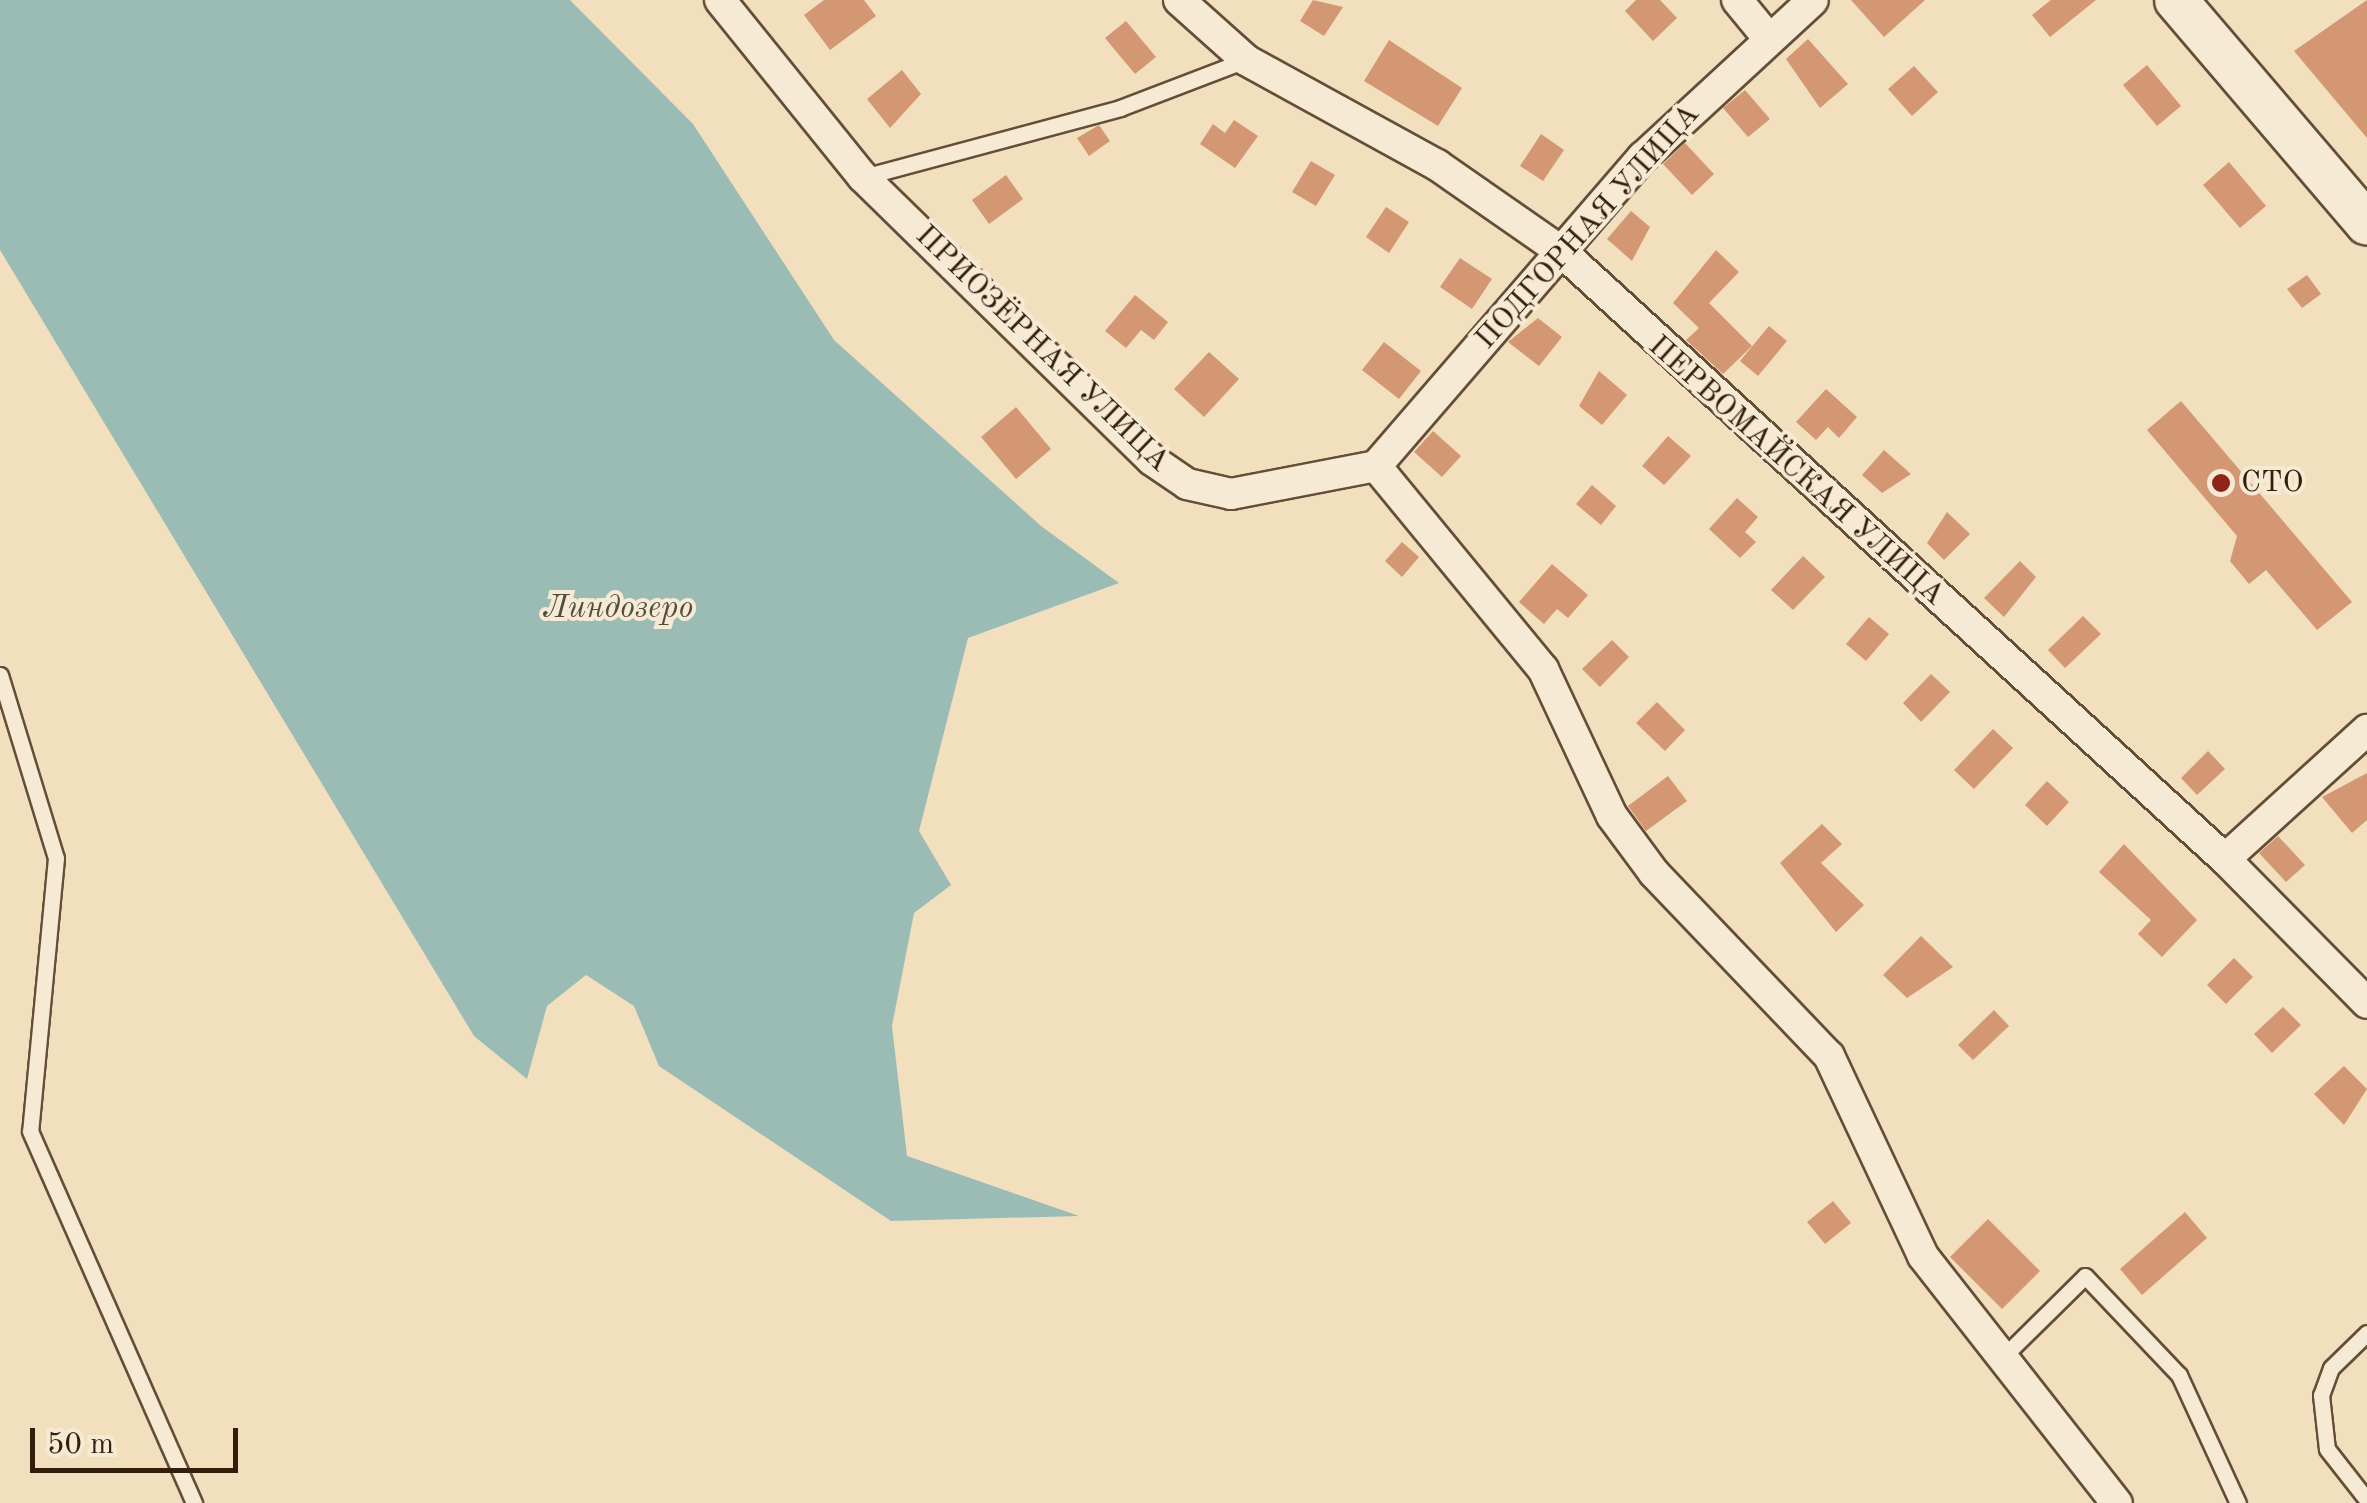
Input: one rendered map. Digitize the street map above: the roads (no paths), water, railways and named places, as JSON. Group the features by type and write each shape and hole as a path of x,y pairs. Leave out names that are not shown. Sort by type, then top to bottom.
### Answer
{"street":[{"name":"ПРИОЗЁРНАЯ УЛИЦА","path":"720,0 863,177 1186,484 1231,494 1376,466"},
{"name":"ПЕРВОМАЙСКАЯ УЛИЦА","path":"1179,0 1246,60 1437,165 1562,252 2225,858 2367,1003"},
{"path":"1737,0 1769,39"},
{"name":"ПОДГОРНАЯ УЛИЦА","path":"1376,466 1644,158 1813,0"},
{"path":"2176,0 2367,224"},
{"path":"1376,466 1543,668 1612,816 1654,873 1829,1056 1924,1256 2005,1355 2116,1503"},
{"path":"2225,858 2367,730"}],"lane":[{"path":"863,177 1120,108 1246,60"},
{"path":"0,675 56,858 30,1131 194,1503"},
{"path":"2005,1355 2085,1276 2178,1375 2238,1503"},
{"path":"2367,1334 2331,1368 2321,1395 2328,1449 2367,1500"}],"water":[{"name":"Линдозеро","path":"0,0 570,0 693,124 834,340 1041,526 1119,583 968,638 919,831 951,885 914,913 892,1026 907,1156 1079,1216 891,1221 659,1066 634,1006 586,975 547,1006 527,1079 474,1036 0,250"}],"place":[{"name":"СТО","path":"2221,483"}]}
